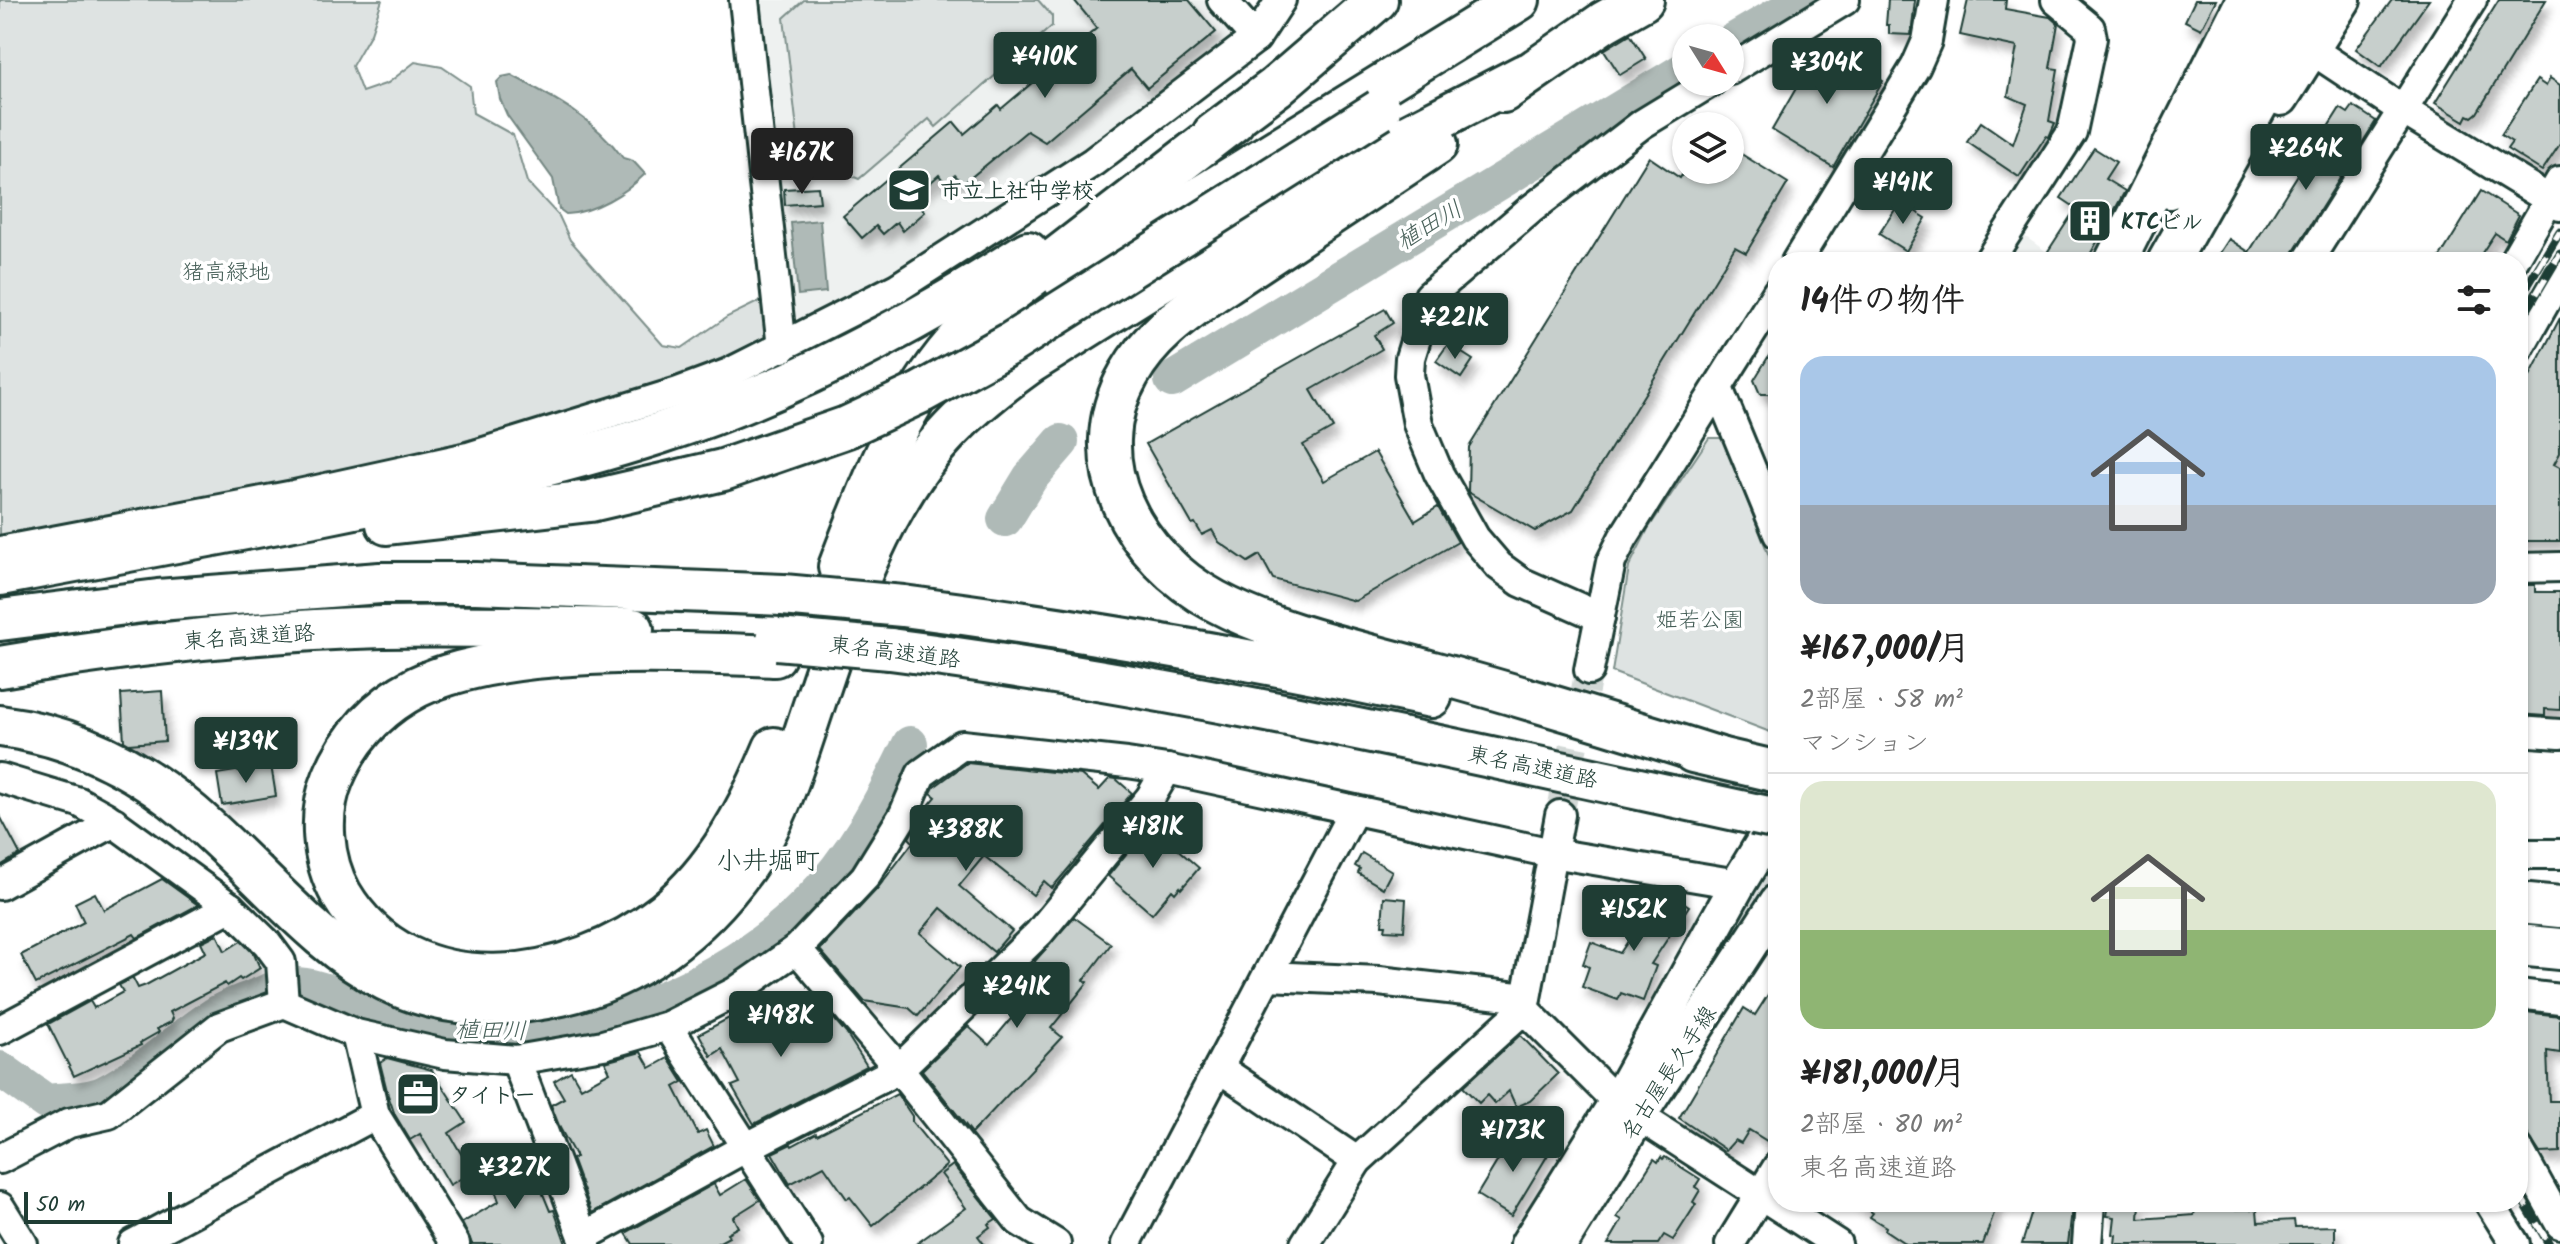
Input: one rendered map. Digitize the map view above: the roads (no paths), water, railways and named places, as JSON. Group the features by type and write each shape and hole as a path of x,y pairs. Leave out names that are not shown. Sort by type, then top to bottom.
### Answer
{"highway":[{"path":"776,647 556,657 477,668 419,686 374,716 356,736 329,787 324,837 327,860 336,885 367,929 387,946 433,968 462,974 519,972 580,958 612,946 665,912 711,863 746,810 762,778 860,511 907,412 945,355 964,333 1005,297 1234,121 1377,0"},
{"path":"860,511 895,450 935,392 975,347 1011,315 1367,91 1519,0"},
{"path":"172,543 461,517 590,501 723,470 847,427 922,392 1011,343 1425,82 1540,0"},
{"path":"1643,0 1524,75 1430,150 1215,291 1163,331 1144,351 1118,396 1109,443 1116,492 1126,515 1154,553 1192,587 1237,612 1317,639 1539,701 1717,757"},
{"path":"2174,252 2316,0"},
{"path":"2120,252 2245,4"},
{"path":"0,726 73,743 132,770 191,813 328,944 358,965 414,993 474,1005 505,1004 537,1000 600,984 681,936 713,907 747,863 778,808 869,558 915,473 950,429 1030,363 1328,176 1524,75"},
{"path":"0,575 446,489 570,460 661,433 748,400 842,357 939,305 1234,121"},
{"name":"東名高速道路","path":"0,620 158,600 380,583 476,583 783,595 903,606 1040,624 1319,673 1768,770"},
{"name":"東名高速道路","path":"0,667 73,654 181,641 380,627 636,629 1131,686 1314,720 1768,817"},
{"path":"2528,904 2560,907"},
{"path":"2528,946 2560,949"}],"main road":[{"path":"2130,252 2209,126 2281,0"},
{"path":"2184,252 2343,0"},
{"name":"名古屋長久手線","path":"1560,1244 1768,821"},
{"name":"名古屋長久手線","path":"1528,1244 1768,915"}],"street":[{"path":"744,0 782,348"},
{"path":"1222,0 1256,38"},
{"path":"0,551 264,501 468,457 678,392 729,373 897,288 1093,162 1256,38 1281,0"},
{"path":"1744,61 1845,0"},
{"path":"1802,252 1916,66 1927,41 1934,0"},
{"path":"1994,252 2072,132 2092,38 2090,28 2056,0"},
{"path":"2313,252 2472,0"},
{"path":"2312,50 2401,109 2556,196 2520,252"},
{"path":"1600,617 1521,582 1499,566 1475,538 1439,474 1418,424 1409,375 1410,358 1429,296 1530,210 1642,124 1688,96"},
{"path":"2528,332 2560,276"},
{"path":"1589,670 1611,562 1768,307"},
{"path":"1718,388 1768,510"},
{"path":"2528,568 2560,567"},
{"path":"2528,732 2560,734"},
{"path":"283,992 356,1034 445,1054 516,1060 603,1045 668,1026 735,992 797,949 865,877 904,814 921,774 962,745 1167,769 1552,853 1738,884"},
{"path":"516,1060 584,1240 745,1148 899,1069 1039,933 1150,798 1167,769"},
{"path":"0,778 79,802 114,822 230,907 267,943 281,962 283,992"},
{"path":"1126,1244 1354,810"},
{"path":"1305,1244 1357,1161 1525,1004 1560,815"},
{"path":"0,885 114,822"},
{"path":"2528,854 2560,854"},
{"path":"0,1030 230,907"},
{"path":"797,949 899,1069 1019,1221 1056,1244"},
{"path":"1267,976 1379,981 1525,1004 1628,1108 1768,1200"},
{"path":"0,1159 69,1123 109,1114 219,1027 283,992"},
{"path":"2528,995 2560,999"},
{"path":"668,1026 808,1244"},
{"path":"356,1034 375,1115 447,1241"},
{"path":"1219,1068 1357,1161"},
{"path":"133,1244 375,1115"},
{"path":"2537,1178 2560,1224"},
{"path":"1730,1244 1768,1183"},
{"path":"0,1207 23,1244"},
{"path":"1787,1212 1837,1244"},
{"path":"2087,1244 2089,1212"},
{"path":"2495,1212 2515,1244"}],"waterway":[{"name":"植田川","path":"1744,35 1803,0"},
{"name":"植田川","path":"1172,380 1672,77"},
{"name":"植田川","path":"1005,519 1030,478 1061,442"},
{"name":"植田川","path":"0,1069 46,1102 99,1096 120,1085 218,1013 287,985 318,989 402,1018 471,1033 514,1035 559,1030 651,1004 737,960 806,905 838,868 865,829 910,744"}],"tunnel":[{"path":"1560,815 1589,670"}],"railway":[{"path":"2528,285 2560,232"},
{"path":"2528,308 2560,254"},
{"path":"2528,1209 2549,1244"}],"place":[{"name":"市立上社中学校","path":"909,190"},
{"name":"KTCビル","path":"2090,221"},
{"name":"タイトー","path":"418,1094"}],"district":[{"name":"小井堀町","path":"768,860"}],"park label":[{"name":"猪高緑地","path":"226,271"},
{"name":"姫若公園","path":"1700,619"}]}
